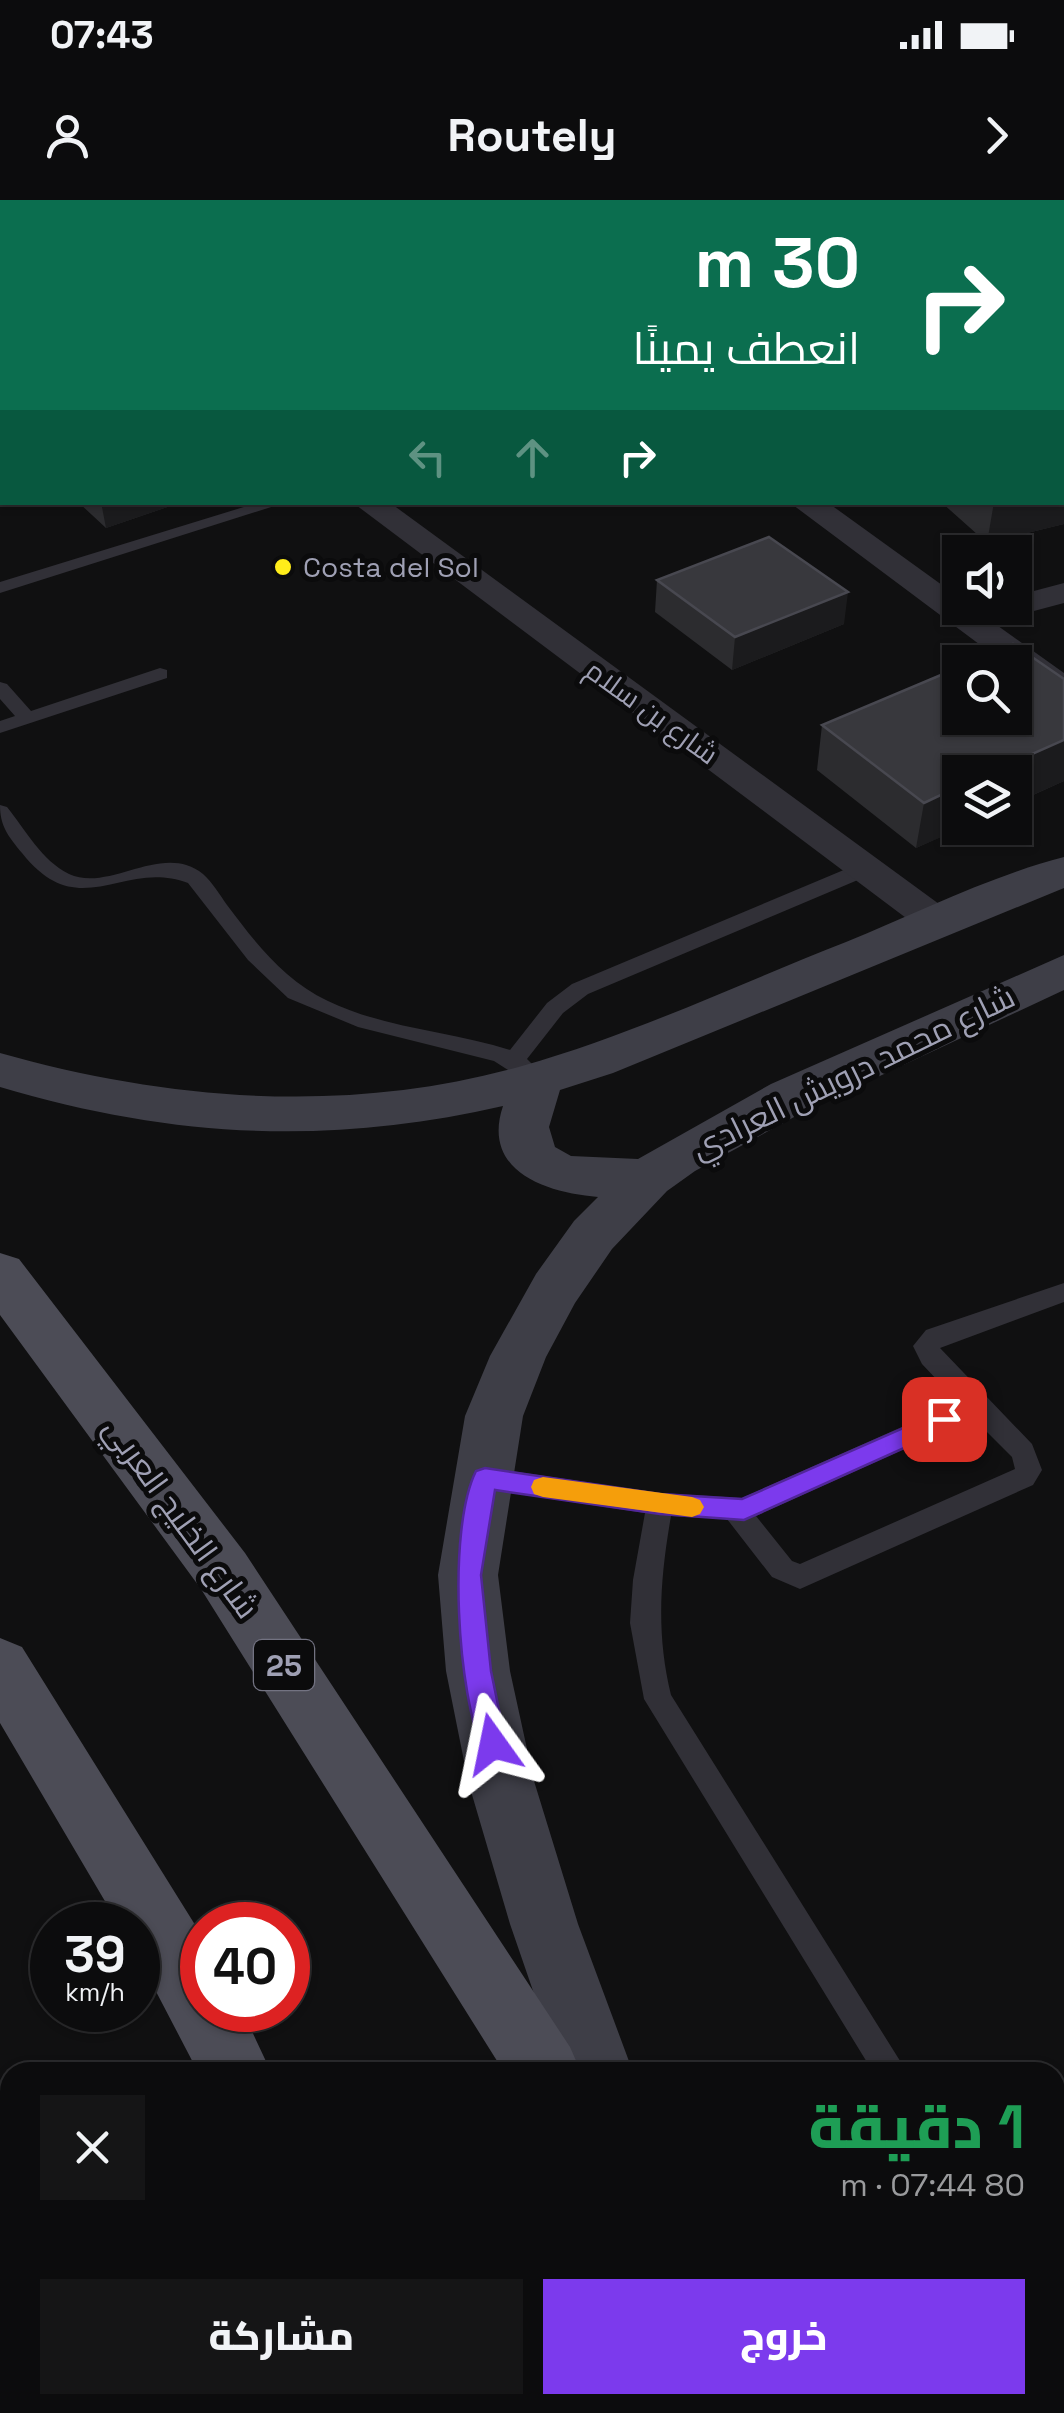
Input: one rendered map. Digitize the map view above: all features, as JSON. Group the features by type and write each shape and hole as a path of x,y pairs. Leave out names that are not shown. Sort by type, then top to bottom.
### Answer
{"main road":[{"name":"شارع الخليج العربي","path":"0,1274 224,1570 539,2062"},
{"path":"0,1666 180,1963"},
{"path":"215,2032 231,2062"}],"street":[{"name":"شارع بن سلام","path":"372,505 936,921"},
{"path":"809,505 942,602"},
{"path":"1032,602 1064,593"},
{"path":"974,625 1064,690"},
{"path":"0,1070 76,1091 147,1104 282,1116 414,1106 526,1071 1064,871"},
{"name":"شارع محمد درويش العرادي","path":"593,2062 544,1924 506,1799 478,1671 468,1575 494,1416 518,1356 555,1289 593,1234 649,1178 725,1129 789,1097 1064,971"},
{"path":"526,1071 523,1126 535,1158 573,1176 649,1178"}],"lane":[{"path":"0,588 269,505"},
{"path":"0,727 160,674"},
{"path":"0,688 27,718"},
{"path":"0,811 52,873 70,882 93,884 162,866 180,869 195,878 284,984 315,1004 526,1071 555,1008 580,990 865,869"},
{"path":"736,1510 782,1569 794,1577 808,1575 1024,1478 1030,1470 1023,1452 931,1357 926,1346 929,1340 1064,1292"},
{"path":"485,1478 660,1504 750,1508 976,1405"},
{"path":"660,1504 642,1601 644,1650 658,1699 886,2062"}],"building":[{"path":"769,537 848,592 735,637 657,580"},
{"path":"1032,657 1064,679 1064,740 1030,755 942,755 942,794 924,803 822,725 942,675 942,735 1032,735"}],"slow traffic":[{"path":"543,1487 692,1507"}],"place":[{"name":"Costa del Sol","path":"283,567"}],"route":[{"path":"493,1744 478,1671 468,1575 485,1478 660,1504 744,1510 944,1419"}]}
